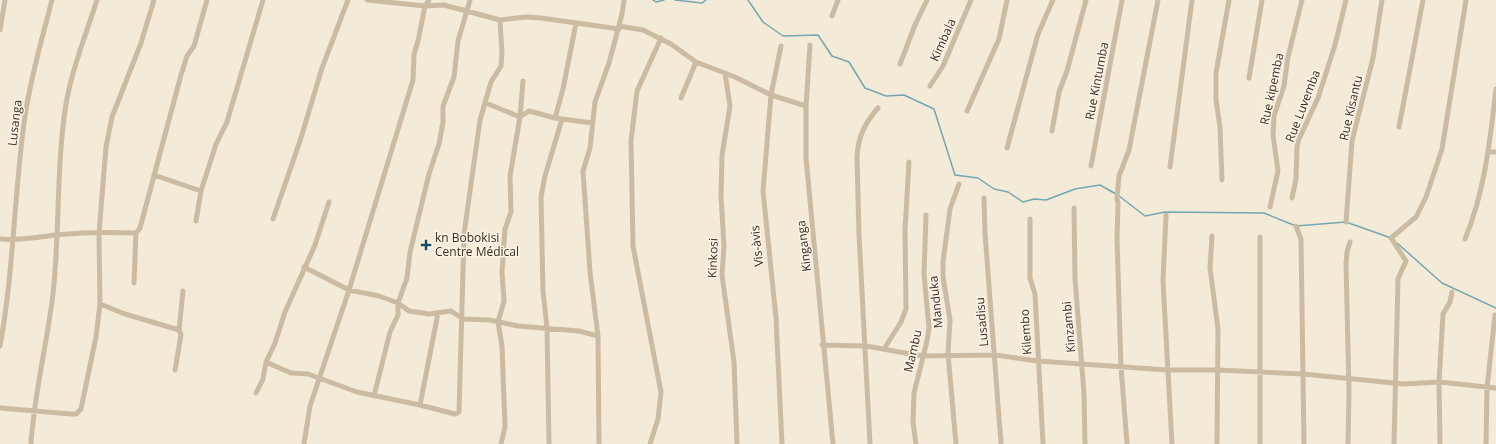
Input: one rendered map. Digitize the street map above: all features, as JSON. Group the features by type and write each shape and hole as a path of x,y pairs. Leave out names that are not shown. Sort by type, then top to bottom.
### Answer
{"street":[{"path":"0,30 5,0"},
{"name":"Lusanga","path":"0,346 13,240 25,117 32,72 52,0"},
{"path":"31,444 53,293 66,105 70,82 97,0"},
{"path":"0,408 71,414 76,414 80,409 96,337 100,304 100,233 106,147 112,117 141,43 154,0"},
{"path":"134,283 136,234 140,228 181,75 187,56 194,46 207,0"},
{"path":"196,221 201,191 216,144 227,122 263,0"},
{"path":"274,219 322,68 348,0"},
{"path":"366,0 425,6 444,5 500,20 526,17 643,30 661,38 696,62 725,72 771,95 806,106"},
{"path":"304,444 310,406 349,290 413,80 414,54 425,6 429,0"},
{"path":"374,396 390,332 398,315 398,303 407,278 410,252 439,144 444,106 454,77 458,41 470,0"},
{"path":"599,444 598,336 590,272 582,174 590,148 595,102 619,27 624,0"},
{"path":"832,16 838,0"},
{"path":"900,64 915,25 927,0"},
{"name":"Kimbala","path":"930,86 943,66 970,0"},
{"path":"967,111 999,39 1006,0"},
{"path":"1007,148 1038,34 1053,0"},
{"path":"1052,131 1059,92 1067,71 1086,0"},
{"name":"Rue Kintumba","path":"1091,166 1122,0"},
{"path":"1127,444 1121,367 1117,191 1119,176 1129,150 1158,0"},
{"path":"1170,167 1192,0"},
{"path":"1222,180 1220,127 1216,100 1216,73 1229,0"},
{"path":"1249,78 1262,0"},
{"name":"Rue kipemba","path":"1270,207 1278,171 1273,135 1274,116 1284,86 1290,50 1302,0"},
{"name":"Rue Luvemba","path":"1292,198 1296,179 1297,147 1299,139 1318,98 1335,45 1346,0"},
{"name":"Rue Kisantu","path":"1346,222 1352,141 1373,58 1382,0"},
{"path":"1399,127 1423,0"},
{"path":"1394,444 1398,278 1406,261 1391,238 1416,217 1426,197 1442,149 1466,0"},
{"path":"266,362 291,373 308,374 343,388 455,414 459,412 459,365 463,319 464,234 480,120 491,82 501,66 502,53 500,20"},
{"path":"555,118 563,89 576,23"},
{"path":"650,444 658,419 661,392 633,246 631,141 638,91 661,38"},
{"name":"Kinganga","path":"810,45 806,106 806,158 810,210 817,265 822,345 833,444"},
{"name":"Vis-àvis","path":"781,46 771,95 763,204 776,318 782,444"},
{"path":"681,98 696,62"},
{"name":"Kinkosi","path":"725,72 730,106 722,155 721,196 724,246 722,275 734,362 737,444"},
{"path":"501,444 505,426 502,346 498,322 504,300 502,272 505,229 511,212 510,176 520,117 523,81"},
{"path":"1465,239 1479,201 1489,152 1496,89"},
{"path":"486,103 520,117"},
{"path":"870,444 859,235 857,148 863,127 878,108"},
{"path":"520,117 529,111 555,118 592,124"},
{"path":"549,444 547,328 543,290 541,197 545,176 562,119"},
{"path":"1489,152 1496,152"},
{"path":"884,349 901,322 906,309 905,230 909,162"},
{"path":"154,176 201,191"},
{"name":"Manduka","path":"956,444 948,354 950,320 942,262 950,209 959,184"},
{"name":"Lusadisu","path":"984,198 986,247 1001,444"},
{"path":"256,393 263,379 266,362 276,343 285,312 315,245 329,202"},
{"name":"Kinzambi","path":"1074,208 1075,278 1082,364 1085,444"},
{"name":"Mambu","path":"916,444 914,393 929,328 924,274 926,215"},
{"path":"1166,215 1163,281 1172,444"},
{"name":"Kilembo","path":"1030,218 1030,278 1035,294 1043,444"},
{"path":"1296,226 1301,239 1304,444"},
{"path":"0,239 13,240 56,234 136,234"},
{"path":"1212,236 1210,268 1218,329 1217,444"},
{"path":"1260,236 1260,444"},
{"path":"1348,444 1349,378 1346,264 1350,242"},
{"path":"304,267 320,277 349,290 379,296 398,303 409,311 419,314 451,311 463,319 484,319 518,326 579,331 598,336"},
{"path":"174,370 181,334 179,330 183,291"},
{"path":"1440,444 1439,382 1443,314 1450,302 1452,292"},
{"path":"100,304 125,314 179,330"},
{"path":"420,405 438,313"},
{"path":"1486,444 1487,388 1495,315"},
{"path":"822,345 866,346 922,356 948,354 995,355 1038,361 1121,367 1303,374 1395,383 1439,382 1496,388"}],"waterway":[{"path":"653,0 656,2 664,0"},
{"path":"675,0 702,3 706,0"},
{"path":"748,0 763,22 783,36 818,35 832,56 849,62 865,88 886,96 904,95 934,109 955,175 978,178 994,189 1008,192 1023,202 1034,199 1046,200 1075,189 1100,185 1116,194"},
{"path":"1119,196 1145,216 1165,212 1264,213 1296,226 1346,222 1391,238"},
{"path":"1397,243 1442,283 1496,308"}],"place":[{"name":"kn Bobokisi Centre Médical","path":"426,245"}]}
